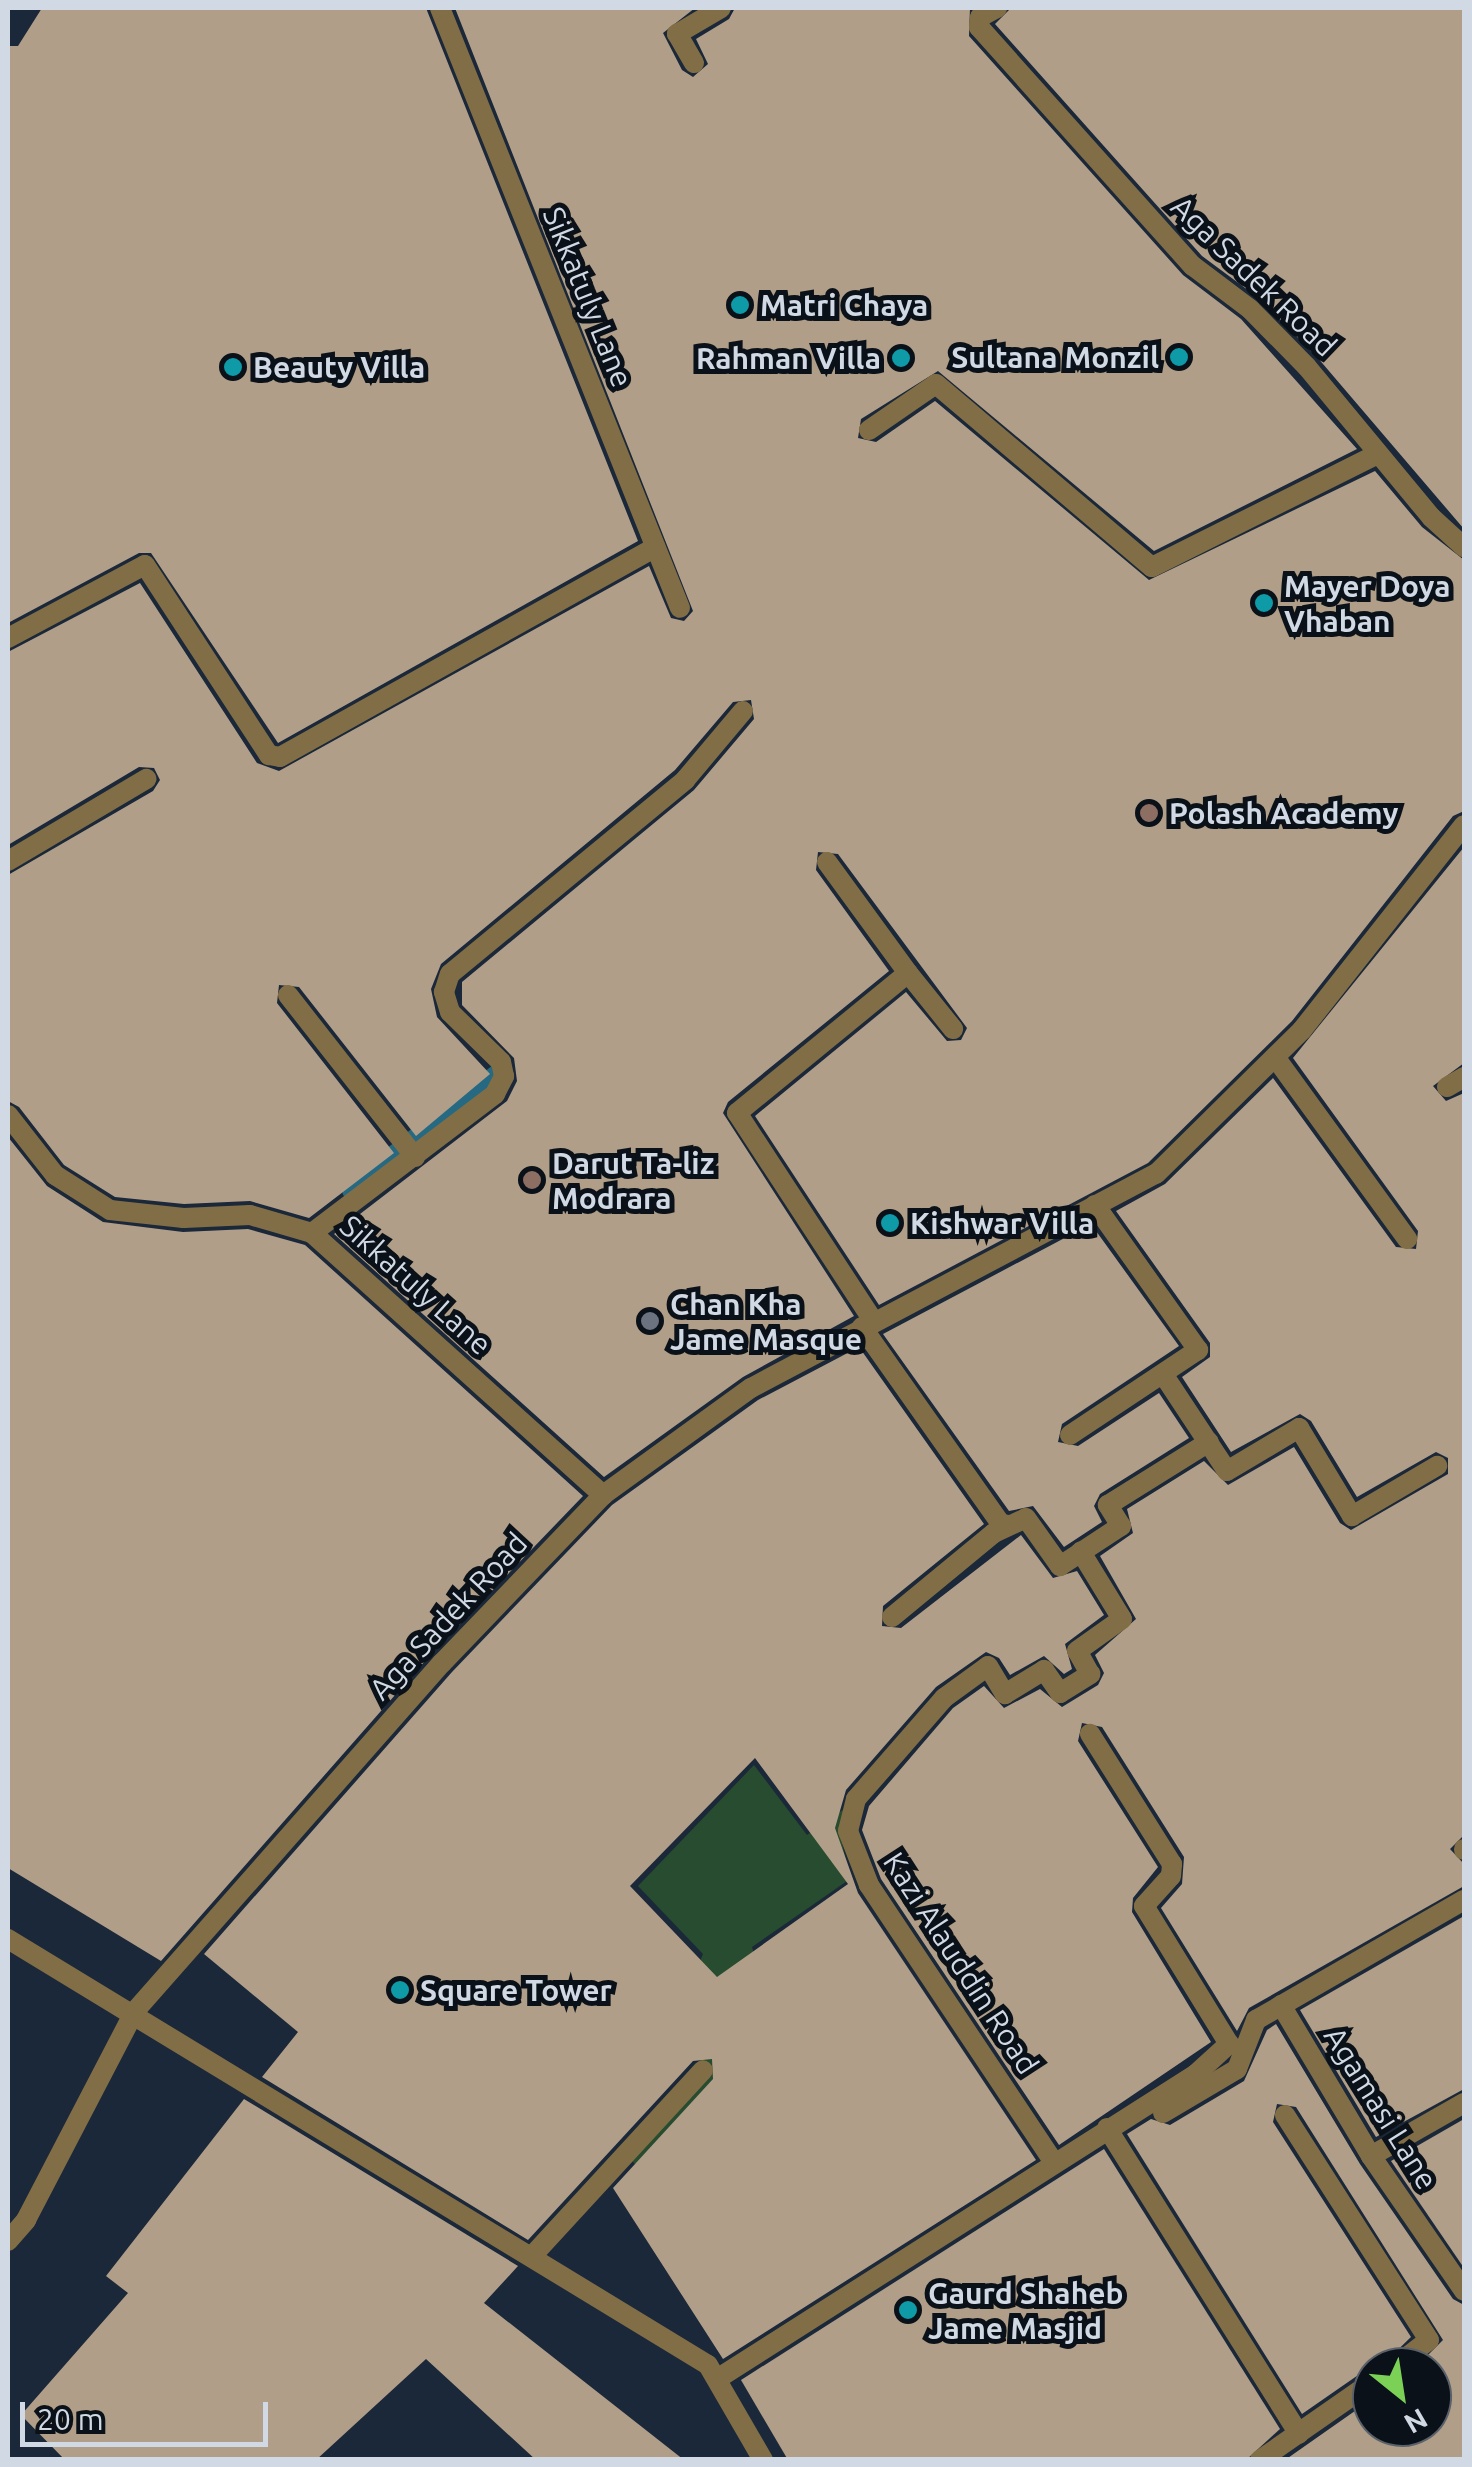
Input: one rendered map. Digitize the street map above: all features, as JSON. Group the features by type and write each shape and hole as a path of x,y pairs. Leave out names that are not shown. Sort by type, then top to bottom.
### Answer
{"street":[{"name":"Sikkatuly Lane","path":"440,8 680,608"},
{"path":"694,63 677,34 721,8"},
{"name":"Aga Sadek Road","path":"997,8 980,17 979,27 1193,266 1250,309 1307,367 1378,454 1464,547"},
{"path":"869,430 936,384 1152,567 1378,454"},
{"path":"8,638 145,566 269,755 280,757 655,547"},
{"path":"312,1233 495,1094 504,1076 500,1062 450,1012 444,992 450,974 685,780 743,712"},
{"path":"8,861 146,779"},
{"name":"Aga Sadek Road","path":"8,2241 26,2220 135,2011 442,1663 603,1496 751,1388 1156,1174 1275,1057 1464,826"},
{"path":"827,862 953,1029"},
{"path":"908,972 737,1113 868,1324 1001,1524 1008,1525"},
{"path":"288,995 416,1157"},
{"path":"1275,1057 1406,1239"},
{"name":"Sikkatuly Lane","path":"8,1115 55,1175 110,1210 184,1218 250,1214 312,1233 364,1274 603,1496"},
{"path":"1070,1435 1198,1350 1095,1205"},
{"path":"1163,1374 1227,1471 1300,1428 1352,1516 1437,1466"},
{"path":"892,1617 1008,1525 1029,1518 1060,1566 1121,1526 1108,1505 1209,1442"},
{"name":"Kazi Alauddin Road","path":"1053,2161 869,1885 848,1831 856,1800 944,1698 988,1666 1006,1694 1044,1670 1060,1693 1090,1674 1077,1651 1122,1619 1081,1552"},
{"path":"717,2379 1053,2161 1196,2074 1229,2044 1144,1906 1172,1876 1172,1864 1090,1734"},
{"path":"1163,2114 1237,2069 1256,2020 1464,1900"},
{"path":"8,1938 135,2011 708,2365 763,2460"},
{"name":"Agamasi Lane","path":"1282,2006 1372,2156 1464,2291"},
{"path":"533,2255 703,2070"},
{"path":"1372,2156 1464,2103"},
{"path":"1284,2114 1429,2340 1420,2347"},
{"path":"1107,2128 1298,2434"},
{"path":"1260,2460 1352,2396"}],"green space":[{"path":"754,1765 807,1835 844,1809 840,1834 850,1879 752,1947 785,2058 667,2208 628,2155 706,2075 690,2038 689,1988 703,1954 638,1886"}],"building":[{"path":"42,8 426,8 638,541 278,743 151,553 139,553 8,623 8,46 18,46"},
{"path":"455,8 695,8 663,33 682,70 693,77 708,64 696,39 729,19 735,8 970,8 969,36 1183,275 1241,319 1357,449 1154,551 938,371 861,419 858,438 876,442 935,401 1149,580 1375,471 1422,527 1464,560 1464,811 1453,816 1292,1021 1148,1163 879,1305 755,1116 906,992 947,1041 961,1040 967,1028 838,854 818,852 816,870 889,971 728,1102 723,1113 854,1316 743,1377 604,1477 334,1234 507,1101 517,1081 514,1058 462,1005 462,982 694,790 754,719 751,700 733,702 675,770 441,964 431,989 437,1017 490,1074 416,1136 299,987 279,985 277,1003 394,1153 309,1218 250,1201 184,1204 115,1197 64,1165 19,1107 8,1101 8,875 153,791 160,780 154,768 139,767 8,845 8,652 140,583 257,763 279,771 649,566 671,618 684,621 693,611"},
{"path":"1011,8 1464,8 1464,529 1317,357 1260,299 1202,256 995,24"},
{"path":"1464,847 1464,1063 1433,1086 1446,1101 1464,1093 1464,1835 1450,1849 1464,1864 1464,1886 1249,2008 1237,2031 1161,1908 1182,1884 1184,1857 1102,1727 1082,1723 1078,1741 1158,1867 1133,1898 1132,1912 1211,2042 1059,2145 881,1879 862,1830 869,1806 953,1708 984,1686 1004,1708 1040,1689 1062,1707 1098,1685 1104,1673 1095,1655 1136,1619 1100,1556 1133,1533 1127,1509 1204,1461 1228,1485 1294,1447 1340,1523 1351,1530 1448,1474 1448,1458 1436,1452 1357,1497 1311,1421 1300,1414 1231,1452 1182,1377 1210,1357 1210,1343 1116,1211 1165,1184 1273,1078 1396,1247 1416,1249 1418,1231 1293,1058"},
{"path":"8,1137 47,1186 103,1222 183,1232 248,1229 305,1245 583,1496 432,1653 161,1961 8,1868"},
{"path":"1091,1224 1179,1346 1062,1424 1058,1442 1078,1446 1159,1393 1189,1438 1100,1494 1094,1506 1102,1522 1064,1547 1033,1506 1009,1511 883,1334"},
{"path":"859,1347 984,1524 883,1606 882,1626 901,1628 1021,1535 1053,1578 1077,1571 1104,1615 1065,1644 1072,1669 1064,1674 1044,1656 1010,1675 999,1658 986,1652 936,1687 846,1790 835,1828 858,1893 1036,2160 723,2359 613,2188 713,2079 712,2059 693,2061 528,2240 262,2077 298,2032 204,1954 452,1672 612,1505 758,1400","holes":["755,1758 848,1884 717,1977 630,1886"]},
{"path":"1464,1916 1464,2089 1376,2137 1300,2010"},
{"path":"1276,2024 1360,2164 1453,2299 1464,2305 1464,2460 1285,2460 1352,2413 1352,2447 1452,2447 1452,2347 1436,2347 1443,2340 1296,2107 1277,2104 1273,2122 1411,2337 1401,2347 1352,2347 1352,2379 1302,2414 1127,2134 1151,2119 1170,2125 1244,2081 1267,2030"},
{"path":"244,2099 518,2266 484,2303 684,2460 536,2460 426,2359 316,2460 65,2460 21,2415 128,2293 106,2276"},
{"path":"1464,2119 1464,2268 1391,2161"},
{"path":"1104,2149 1280,2429 1246,2460 788,2460 741,2380"}],"waterway":[{"path":"354,1189 498,1076"}],"place":[{"name":"Matri Chaya","path":"740,305"},
{"name":"Sultana Monzil","path":"1179,357"},
{"name":"Rahman Villa","path":"901,358"},
{"name":"Beauty Villa","path":"233,367"},
{"name":"Mayer Doya Vhaban","path":"1264,603"},
{"name":"Polash Academy","path":"1149,813"},
{"name":"Darut Ta-liz Modrara","path":"532,1180"},
{"name":"Kishwar Villa","path":"890,1223"},
{"name":"Chan Kha Jame Masque","path":"650,1321"},
{"name":"Square Tower","path":"400,1990"},
{"name":"Gaurd Shaheb Jame Masjid","path":"908,2310"}]}
